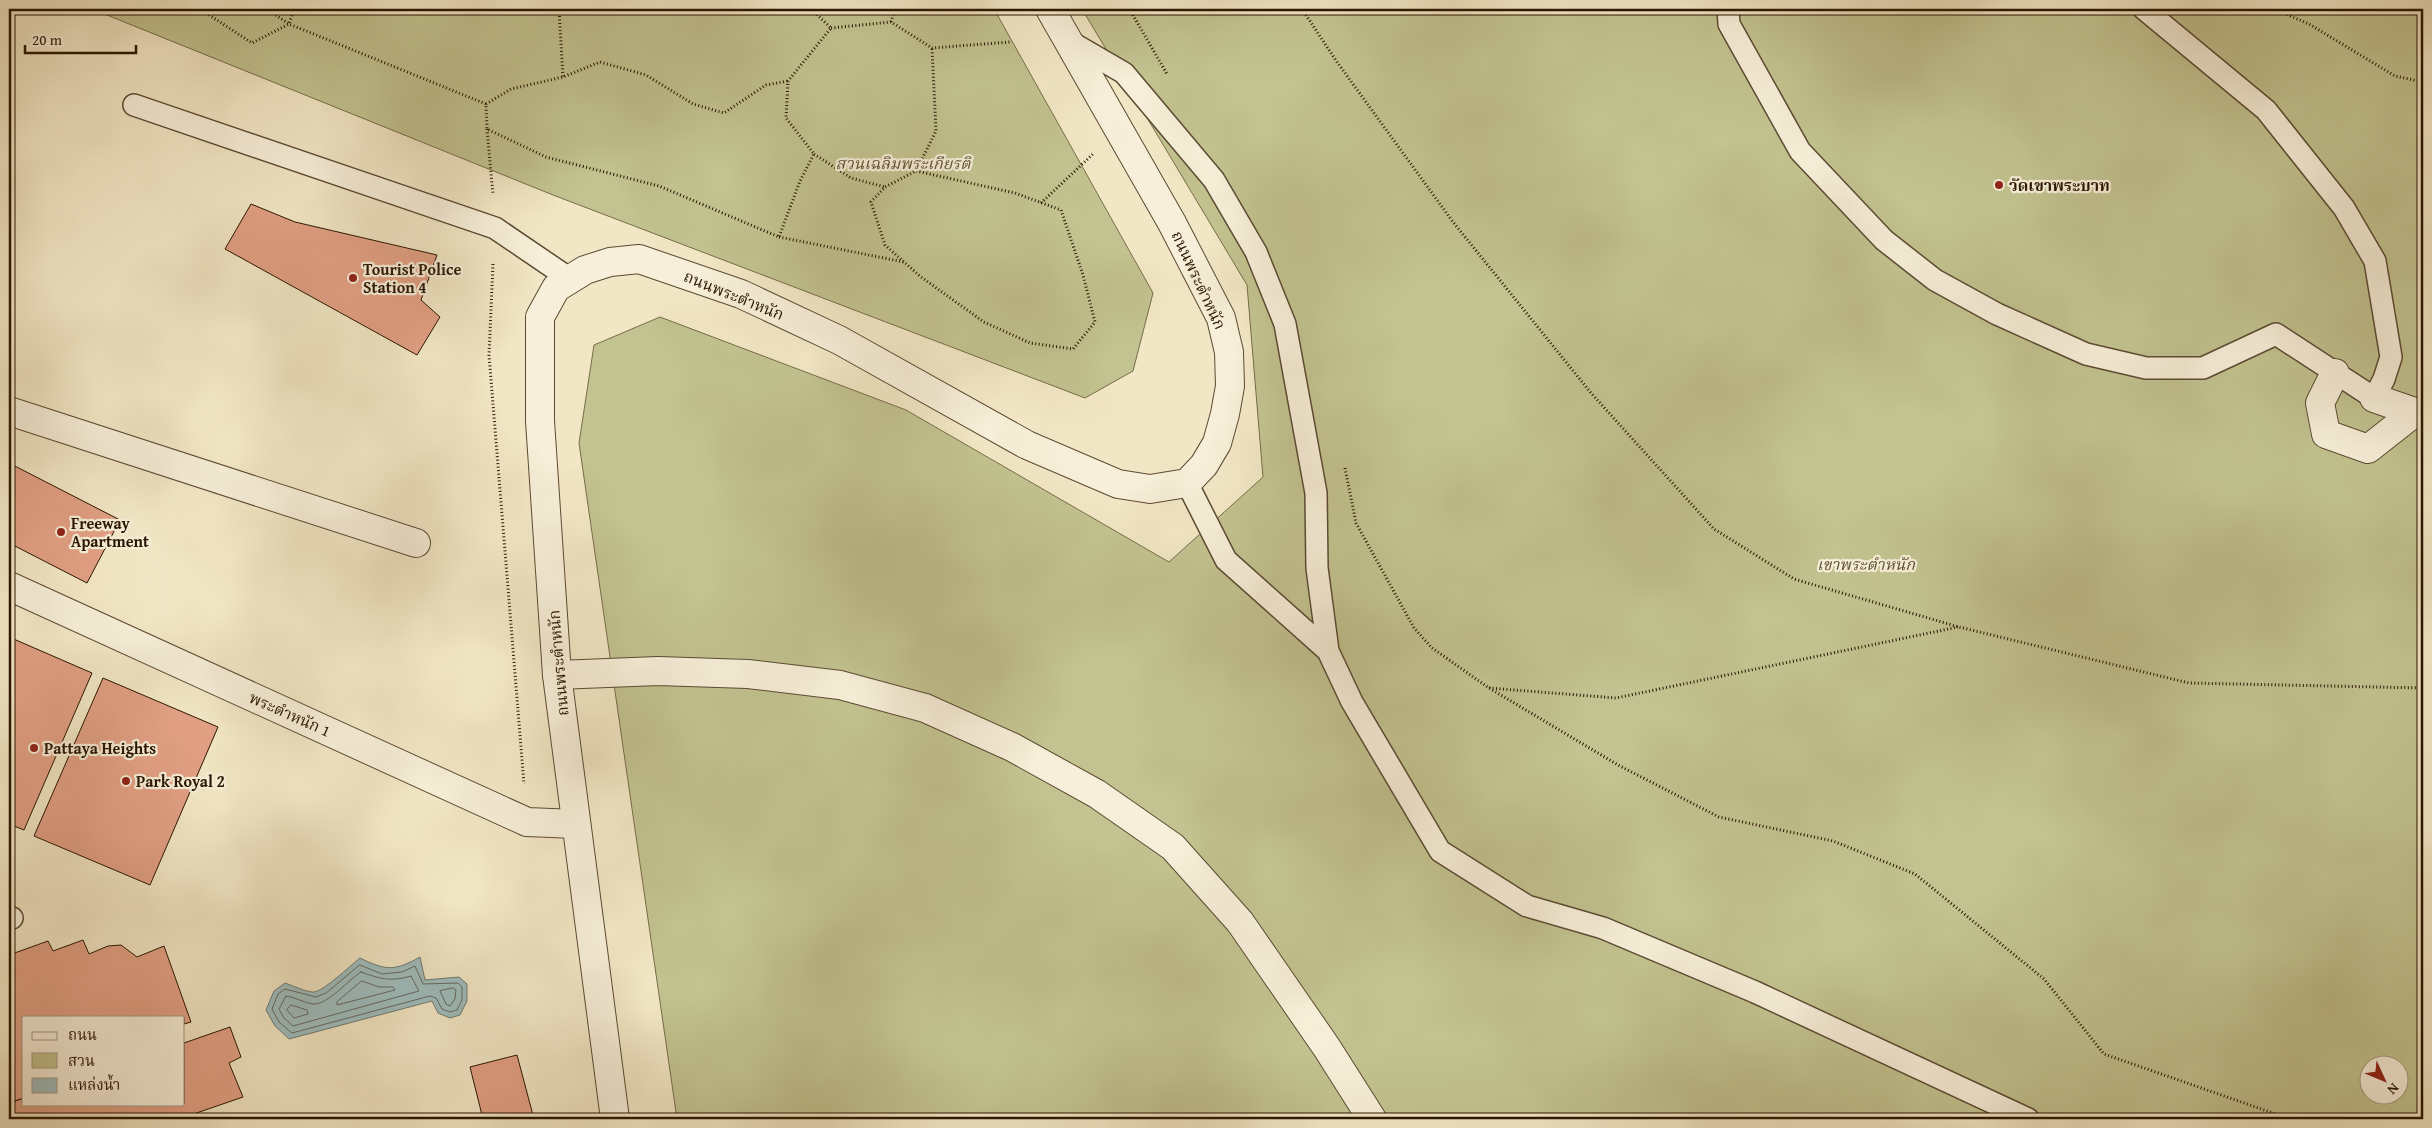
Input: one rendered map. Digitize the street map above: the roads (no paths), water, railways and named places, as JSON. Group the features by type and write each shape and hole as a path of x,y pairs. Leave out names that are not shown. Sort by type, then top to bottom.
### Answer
{"street":[{"name":"ถนนพระตำหนัก","path":"615,1119 557,675 540,421 540,317 556,288 585,270 610,262 638,259 749,298 839,340 1028,445 1118,484 1150,488 1186,483 1204,465 1217,443 1230,386 1229,352 1220,318 1172,223 1050,9"},
{"path":"2335,373 2320,402 2326,434 2368,449 2419,414"},
{"path":"2374,398 2419,414"},
{"path":"9,411 416,543"},
{"name":"พระตำหนัก 1","path":"9,586 527,822 576,824"},
{"path":"557,675 658,671 748,674 840,685 925,708 1012,747 1096,794 1173,847 1240,922 1327,1048 1372,1119"}],"lane":[{"path":"1728,9 1729,24 1800,151 1884,240 1935,280 1997,314 2086,354 2146,368 2203,368 2276,334 2374,398 2384,379 2391,357 2375,261 2344,208 2266,110 2144,9"},
{"path":"1069,41 1124,73 1214,180 1256,252 1286,324 1316,493 1317,568 1328,651 1352,702 1440,852 1528,906 1603,928 1746,988 2028,1119"},
{"path":"134,104 495,228 570,279"},
{"path":"1186,483 1226,560 1328,651"}],"water":[{"path":"420,957 425,980 459,977 467,984 467,1001 460,1015 450,1018 438,1013 432,1001 289,1039 275,1026 266,1010 274,991 285,983 312,992 322,989 360,958 390,968 404,965"}],"place":[{"name":"วัดเขาพระบาท","path":"1999,185"},
{"name":"Tourist Police Station 4","path":"353,278"},
{"name":"Freeway Apartment","path":"61,532"},
{"name":"Pattaya Heights","path":"34,748"},
{"name":"Park Royal 2","path":"126,781"}],"park label":[{"name":"สวนเฉลิมพระเกียรติ","path":"903,163"},
{"name":"เขาพระตำหนัก","path":"1866,564"}]}
